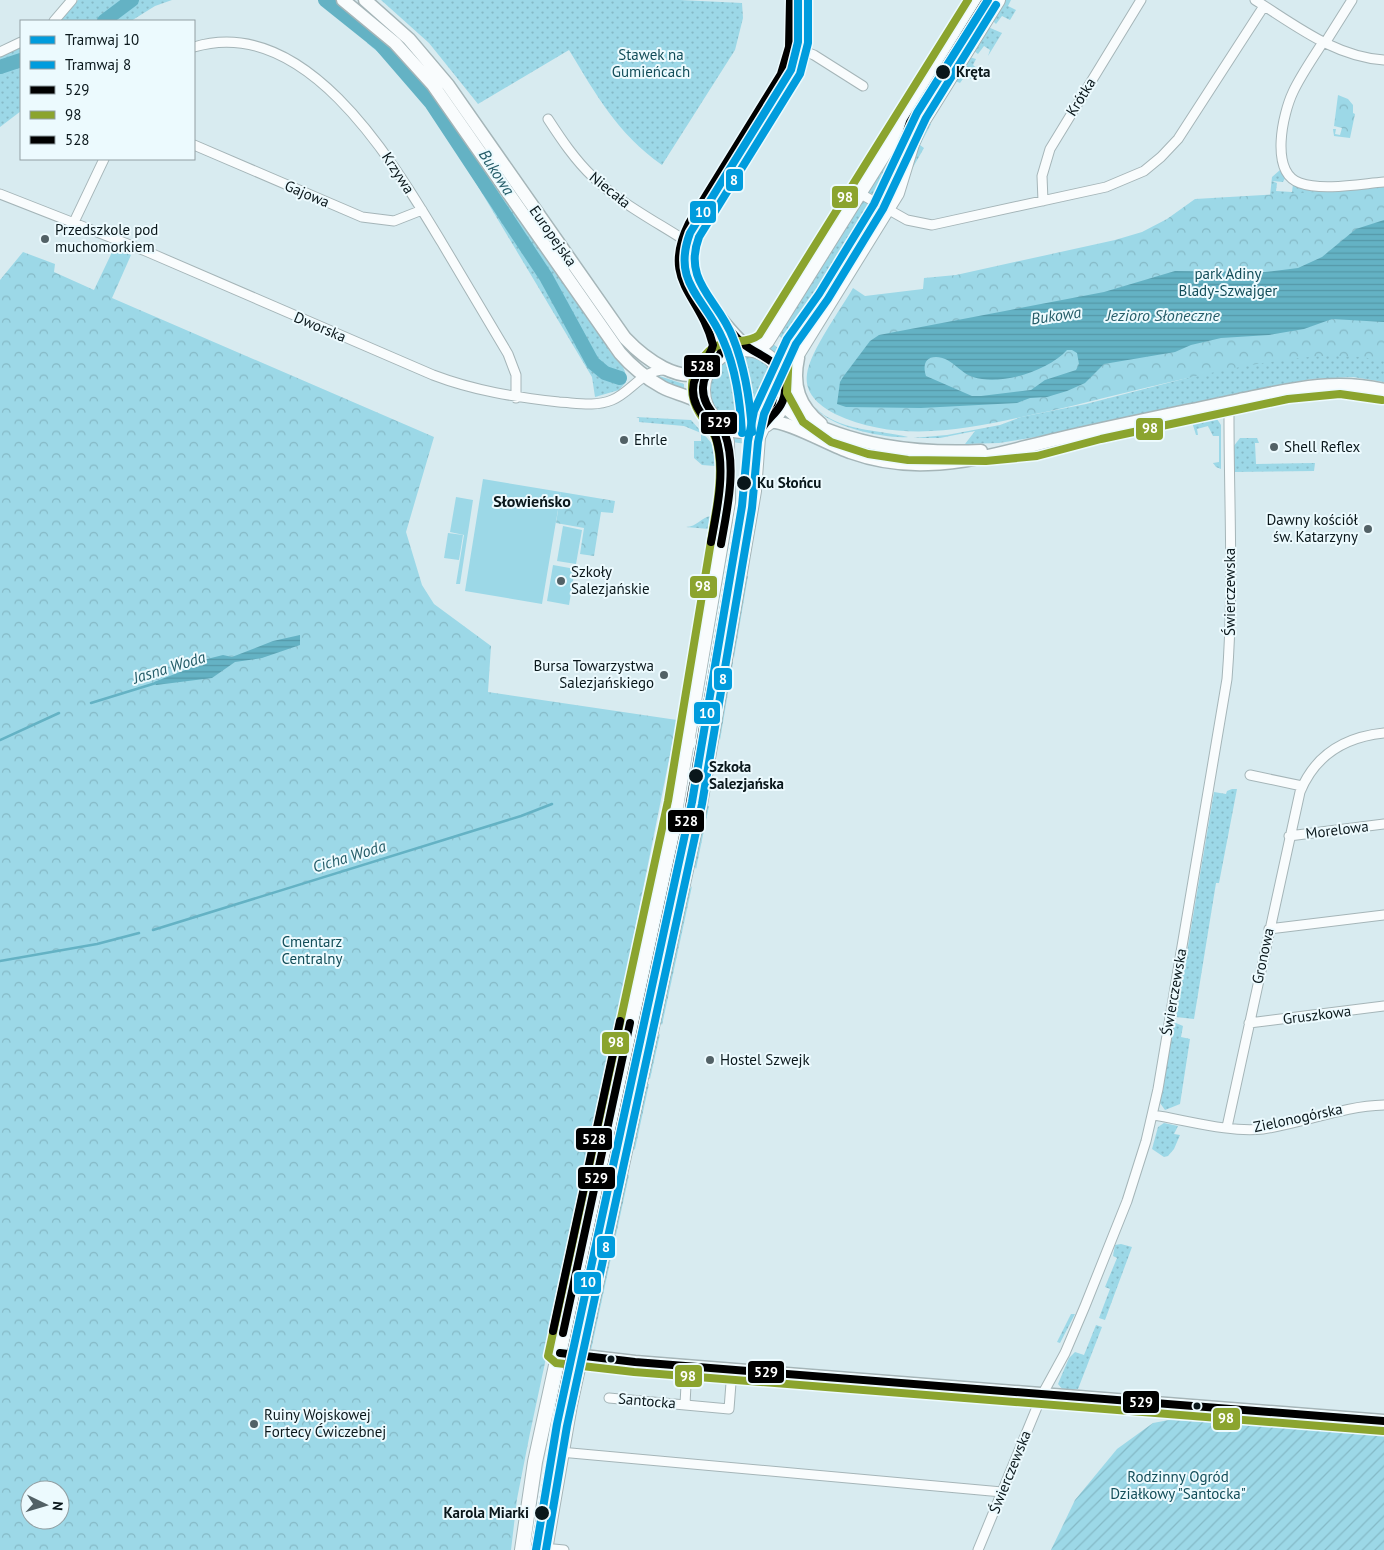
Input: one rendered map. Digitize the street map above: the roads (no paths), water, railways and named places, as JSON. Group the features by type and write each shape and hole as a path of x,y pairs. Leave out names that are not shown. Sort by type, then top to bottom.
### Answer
{"main road":[{"name":"Europejska","path":"343,0 395,43 433,85 614,346 644,376 667,389 696,400 707,409"},
{"name":"Europejska","path":"365,0 409,39 444,80 622,334 640,352 672,370 693,376 708,369"},
{"path":"800,0 799,49 786,85 689,243 686,256 691,280 740,341 752,349 765,354 775,362 783,375 786,408 793,414 833,433 866,443 900,448 955,452 1016,449"},
{"path":"522,1548 535,1462 664,870 688,742 728,502 727,442 724,431 707,409 702,389 708,369 720,356 734,349 752,349 762,346 767,341 980,0"},
{"path":"546,1549 560,1452 686,875 711,746 754,490 758,437 766,424 780,410 788,370 901,185 912,144 919,127 998,0"},
{"path":"699,290 721,337 723,348 720,356"},
{"path":"801,348 795,372 797,395 810,415 833,433"},
{"path":"717,421 728,428 740,431 781,422 842,450 886,462 940,463 988,456 1226,403 1321,384 1352,384 1384,390"},
{"path":"558,1353 581,1357 732,1370 1384,1421"}],"street":[{"path":"55,20 72,0"},
{"name":"Krótka","path":"1043,201 1042,176 1050,149 1141,0"},
{"path":"1255,0 1324,43 1352,55 1384,60"},
{"path":"1352,0 1289,101 1281,147 1284,166 1294,180 1305,184 1340,185 1384,182"},
{"path":"859,193 907,220 932,225 1122,182 1144,171 1162,157 1184,131 1264,6"},
{"path":"0,52 20,42"},
{"name":"Krzywa","path":"195,47 217,43 245,44 269,50 294,63 341,101 364,124 393,164 422,210 511,360 516,375 516,398"},
{"path":"799,49 814,55 863,86"},
{"name":"Niecała","path":"548,119 566,146 592,177 631,207 689,243"},
{"name":"Gajowa","path":"195,145 362,217 394,221 422,210"},
{"path":"74,222 104,160"},
{"name":"Dworska","path":"0,194 188,269 433,375 475,389 516,398 597,404 626,393 644,376"},
{"name":"Europejska","path":"644,376 657,370 672,370"},
{"name":"Świerczewska","path":"978,1550 1042,1395 1069,1345 1113,1236 1139,1165 1153,1115 1227,679 1230,537 1229,417 1226,403"},
{"name":"Gronowa","path":"1228,1127 1289,836 1302,786 1312,768 1329,751 1358,737 1384,733"},
{"path":"688,742 711,746"},
{"path":"1250,775 1302,786"},
{"name":"Morelowa","path":"1289,836 1384,824"},
{"path":"664,870 686,875"},
{"path":"1269,929 1384,915"},
{"name":"Gruszkowa","path":"1249,1023 1384,1006"},
{"name":"Zielonogórska","path":"1153,1115 1228,1127 1262,1129 1344,1109 1384,1105"},
{"name":"Santocka","path":"685,1404 687,1366"},
{"name":"Santocka","path":"608,1398 729,1409 732,1370"},
{"path":"560,1452 1002,1492"},
{"path":"522,1548 564,1550"}],"water":[{"name":"Jezioro Słoneczne","path":"1384,220 1384,322 1332,319 1304,329 1269,335 1221,338 1191,345 1175,352 1104,364 1085,383 1047,397 1030,398 1017,403 921,408 846,407 837,404 840,382 843,377 870,341 879,335 1104,292 1175,271 1265,272 1298,268 1322,257 1356,229","holes":["1067,350 1077,353 1079,364 1076,370 1045,380 1031,390 972,396 926,376 925,373 925,363 932,357 936,357 951,362 973,377 997,380 1010,378 1036,370 1059,358"]},
{"path":"300,635 300,645 262,658 235,662 212,678 156,685 154,682 188,669 203,660 223,655 232,657 273,641"}],"waterway":[{"name":"Bukowa","path":"105,20 132,0"},
{"name":"Bukowa","path":"325,0 380,44 431,103 546,277 593,363 605,373 620,378"},
{"name":"Bukowa","path":"0,67 20,60"},
{"name":"Jasna Woda","path":"91,703 156,683"},
{"name":"Jasna Woda","path":"0,740 59,713"},
{"name":"Cicha Woda","path":"153,930 521,816 552,804"},
{"name":"Cicha Woda","path":"0,961 97,944 139,933"}],"tram line":[{"name":"10","path":"742,433 739,397 731,362 716,325 693,290 688,278 685,265 685,251 690,233 791,70 798,42 798,0"},
{"name":"8","path":"752,432 750,408 741,361 727,325 699,279 695,266 695,253 699,237 800,74 808,43 808,0"},
{"name":"10","path":"536,1550 557,1424 692,802 742,506 748,441 754,411 787,339 819,294 874,204 917,113 988,0"},
{"name":"8","path":"546,1550 567,1426 702,804 752,508 758,442 764,414 796,344 828,299 883,209 926,118 996,5"}],"place":[{"name":"Kręta","path":"943,72"},
{"name":"Przedszkole pod muchomorkiem","path":"45,239"},
{"name":"Ehrle","path":"624,440"},
{"name":"Shell Reflex","path":"1274,447"},
{"name":"Ku Słońcu","path":"744,483"},
{"name":"Dawny kościół św. Katarzyny","path":"1368,529"},
{"name":"Szkoły Salezjańskie","path":"561,581"},
{"name":"Bursa Towarzystwa Salezjańskiego","path":"664,675"},
{"name":"Szkoła Salezjańska","path":"696,776"},
{"name":"Hostel Szwejk","path":"710,1060"},
{"name":"Ruiny Wojskowej Fortecy Ćwiczebnej","path":"254,1424"},
{"name":"Karola Miarki","path":"542,1513"}],"district":[{"name":"Słowieńsko","path":"532,501"}],"park label":[{"name":"Stawek na Gumieńcach","path":"651,64"},
{"name":"park Adiny Blady-Szwajger","path":"1228,282"},
{"name":"Cmentarz Centralny","path":"312,950"},
{"name":"Rodzinny Ogród Działkowy \"Santocka\"","path":"1178,1486"}]}
